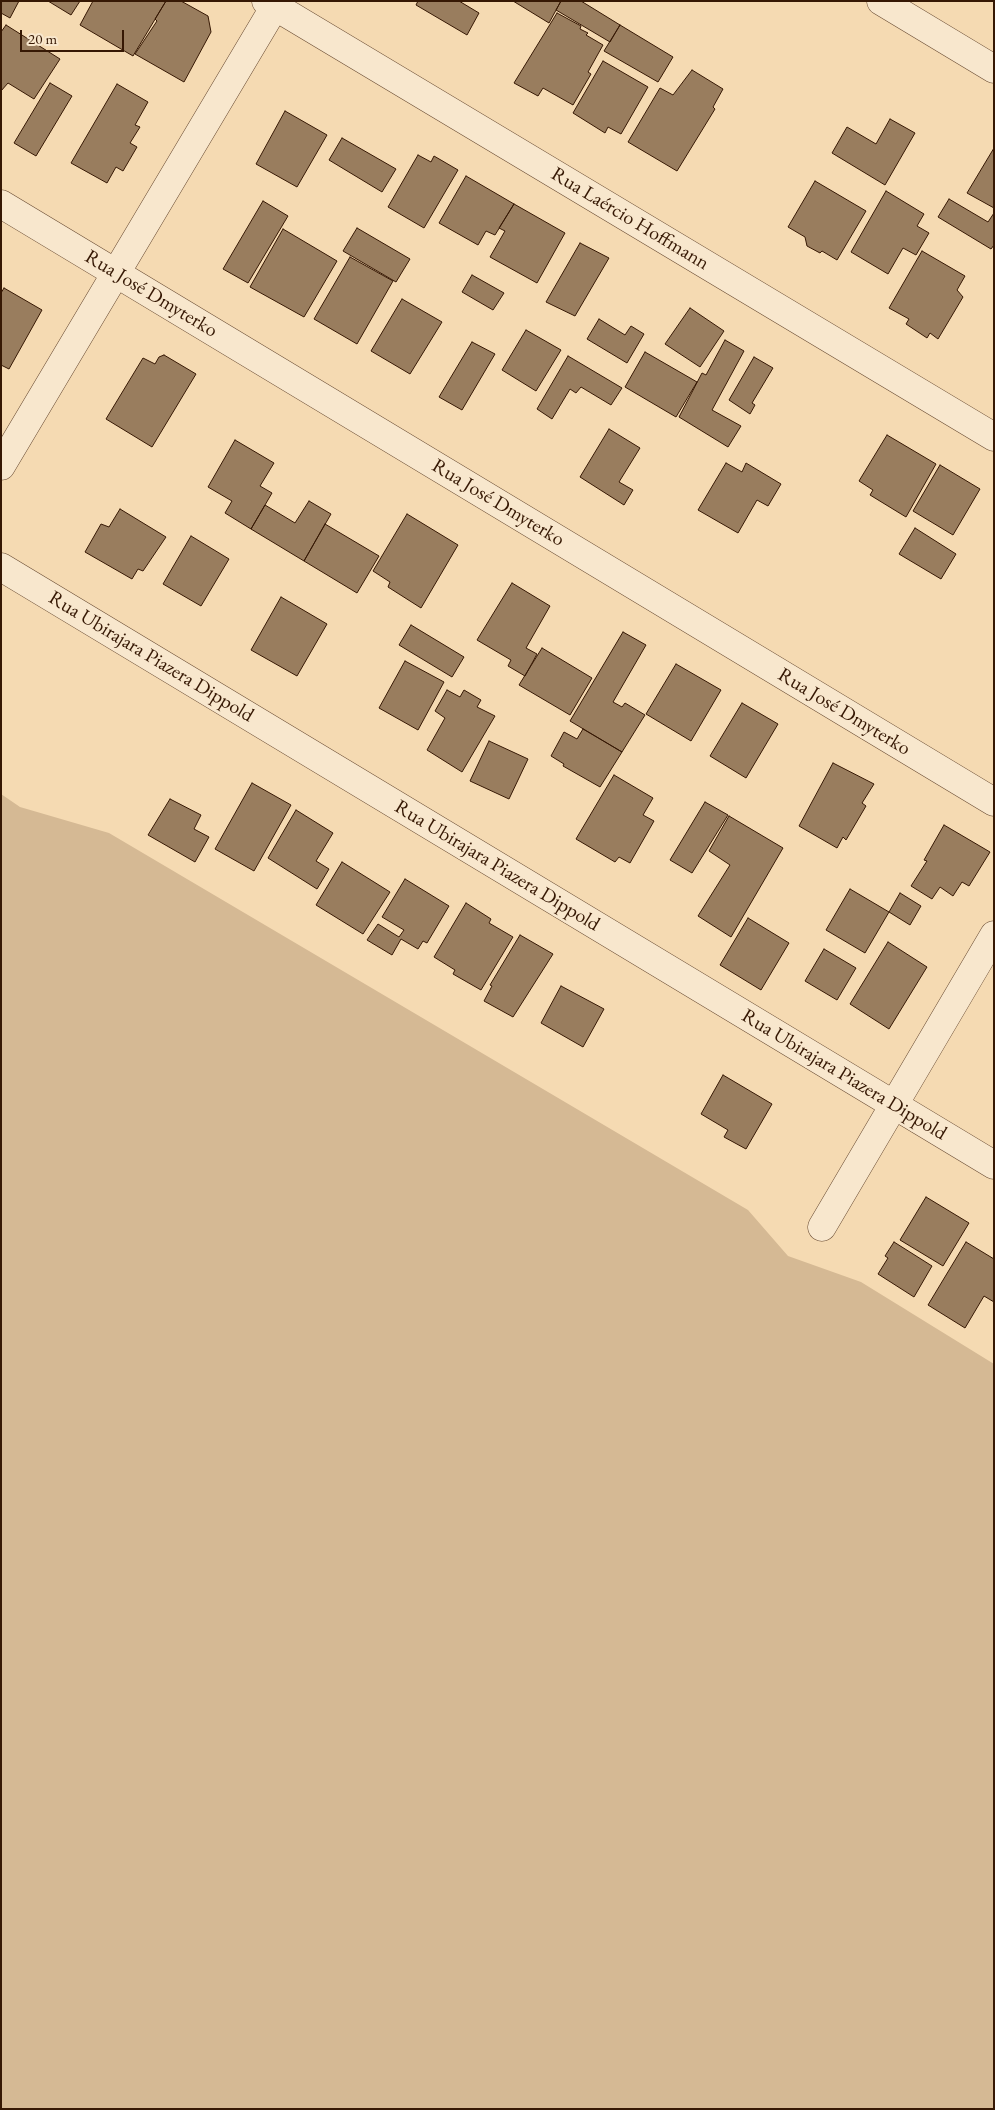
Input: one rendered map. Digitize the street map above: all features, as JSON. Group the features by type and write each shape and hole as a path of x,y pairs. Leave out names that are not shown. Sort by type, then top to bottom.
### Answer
{"street":[{"path":"882,1 994,69"},
{"path":"1,466 273,3"},
{"name":"Rua Laércio Hoffmann","path":"273,3 994,437"},
{"name":"Rua José Dmyterko","path":"1,204 994,802"},
{"name":"Rua Ubirajara Piazera Dippold","path":"1,567 994,1165"},
{"path":"822,1227 994,935"}],"shaded area":[{"path":"1,794 20,807 109,833 748,1210 788,1256 861,1282 994,1364 994,2109 1,2109"}],"building":[{"path":"1,1 19,1 10,18 1,13"},
{"path":"48,1 80,1 71,15"},
{"path":"93,1 166,1 133,56 80,25"},
{"path":"166,1 181,1 208,16 211,32 184,82 135,54 157,21 155,19"},
{"path":"418,1 459,1 479,13 467,35 416,5"},
{"path":"513,1 561,1 549,23"},
{"path":"561,1 581,1 620,25 610,42 556,10"},
{"path":"557,13 581,26 580,29 588,33 586,35 603,45 588,72 591,74 573,105 543,88 538,96 514,83"},
{"path":"6,25 60,59 34,99 8,83 1,91 1,32"},
{"path":"620,25 673,57 658,82 604,51"},
{"path":"603,61 648,87 621,134 608,127 605,133 573,113"},
{"path":"692,70 723,89 713,107 715,109 677,171 628,142 660,88 673,95"},
{"path":"50,83 72,96 36,156 14,143"},
{"path":"117,84 148,102 135,125 140,127 130,143 137,147 123,171 116,167 107,183 71,163"},
{"path":"285,111 327,135 297,187 256,164"},
{"path":"890,119 915,133 885,185 832,153 847,127 876,144"},
{"path":"342,138 396,169 382,192 329,160"},
{"path":"994,148 994,208 967,193"},
{"path":"418,155 431,162 434,156 458,170 424,228 388,207"},
{"path":"466,176 514,204 495,235 486,231 478,245 439,223"},
{"path":"815,181 866,211 837,260 822,251 820,253 807,246 805,237 788,227"},
{"path":"886,191 924,214 917,226 929,233 916,255 903,248 888,274 851,252"},
{"path":"949,199 988,222 994,213 994,245 991,249 938,217"},
{"path":"263,201 288,216 248,283 223,269"},
{"path":"514,204 565,233 537,283 490,257 505,231 499,228"},
{"path":"357,228 410,259 396,282 343,251"},
{"path":"283,229 337,261 304,317 250,287"},
{"path":"580,243 609,258 575,316 546,302"},
{"path":"922,251 965,276 957,290 963,297 938,339 930,333 927,338 906,324 909,319 889,308"},
{"path":"350,257 393,281 357,344 314,319"},
{"path":"472,275 504,293 493,310 462,292"},
{"path":"4,288 42,310 9,369 1,365 1,293"},
{"path":"402,299 442,322 410,374 371,351"},
{"path":"690,308 724,331 700,367 665,344"},
{"path":"599,319 625,335 631,326 644,334 627,363 587,339"},
{"path":"526,330 561,350 536,391 502,370"},
{"path":"725,340 744,351 712,410 741,426 728,447 679,417 702,373 706,375"},
{"path":"472,342 495,354 462,410 439,397"},
{"path":"645,352 697,382 676,417 625,387"},
{"path":"164,355 196,374 152,447 106,419 143,358 155,364 159,357"},
{"path":"568,356 622,388 611,405 581,387 576,393 570,389 552,419 537,409"},
{"path":"754,357 773,368 752,403 755,405 750,414 729,400"},
{"path":"609,429 640,448 619,482 633,490 624,505 580,477"},
{"path":"887,435 936,464 906,517 870,495 873,490 859,481"},
{"path":"235,440 274,463 260,486 272,493 251,529 225,513 232,501 208,487"},
{"path":"726,463 742,472 746,463 781,484 768,506 757,500 738,533 698,510"},
{"path":"940,465 980,489 953,535 913,511"},
{"path":"309,501 331,514 304,561 251,529 265,505 295,523"},
{"path":"120,509 166,537 143,571 138,569 132,579 85,552 101,524 109,527"},
{"path":"407,514 458,545 421,608 388,587 390,582 373,571"},
{"path":"325,524 379,556 357,593 304,561"},
{"path":"915,528 956,554 941,579 899,554"},
{"path":"191,536 229,559 201,606 163,584"},
{"path":"512,583 550,606 526,648 537,654 525,676 508,666 511,660 477,640"},
{"path":"281,597 327,624 297,676 251,650"},
{"path":"411,625 464,657 452,677 399,645"},
{"path":"623,632 646,645 613,702 622,707 625,703 645,715 622,752 570,721"},
{"path":"542,648 592,678 570,715 519,685"},
{"path":"405,661 444,682 418,730 379,708"},
{"path":"676,664 721,690 691,741 646,714"},
{"path":"447,690 460,697 464,690 481,700 477,707 495,716 462,772 427,750 445,718 435,711"},
{"path":"742,703 778,724 746,778 710,756"},
{"path":"583,729 622,752 600,787 563,766 564,764 551,756 564,732 577,739"},
{"path":"489,741 528,759 509,799 470,781"},
{"path":"833,763 874,784 862,803 866,806 846,840 843,837 837,848 799,826"},
{"path":"614,775 653,798 643,815 654,821 630,863 619,857 615,862 576,839"},
{"path":"252,783 291,805 254,871 215,849"},
{"path":"170,799 201,815 194,829 209,837 195,862 148,835"},
{"path":"705,802 728,815 692,873 670,860"},
{"path":"296,810 333,833 316,861 329,869 317,889 268,858"},
{"path":"729,816 783,848 731,937 698,916 730,865 709,851"},
{"path":"944,825 990,852 969,886 962,882 953,896 940,887 932,899 911,886 927,861 924,860"},
{"path":"342,862 390,892 363,934 316,905"},
{"path":"405,879 449,906 427,943 423,941 418,949 401,939 392,955 367,940 378,924 399,937 404,930 382,917"},
{"path":"850,889 889,912 865,953 826,930"},
{"path":"900,893 921,906 910,925 889,912"},
{"path":"466,903 491,919 489,923 513,937 481,990 453,974 455,970 434,957"},
{"path":"748,918 789,943 761,990 720,965"},
{"path":"520,935 553,954 513,1017 484,1001 492,986 490,985"},
{"path":"888,942 927,967 889,1029 850,1004"},
{"path":"824,949 856,968 837,1000 805,981"},
{"path":"561,986 604,1009 583,1047 541,1023"},
{"path":"723,1075 772,1104 746,1149 724,1137 728,1130 701,1114"},
{"path":"926,1197 969,1223 943,1266 900,1240"},
{"path":"894,1242 932,1266 914,1297 878,1274 888,1258 885,1256"},
{"path":"966,1242 994,1259 994,1302 984,1296 965,1328 928,1305"}]}
